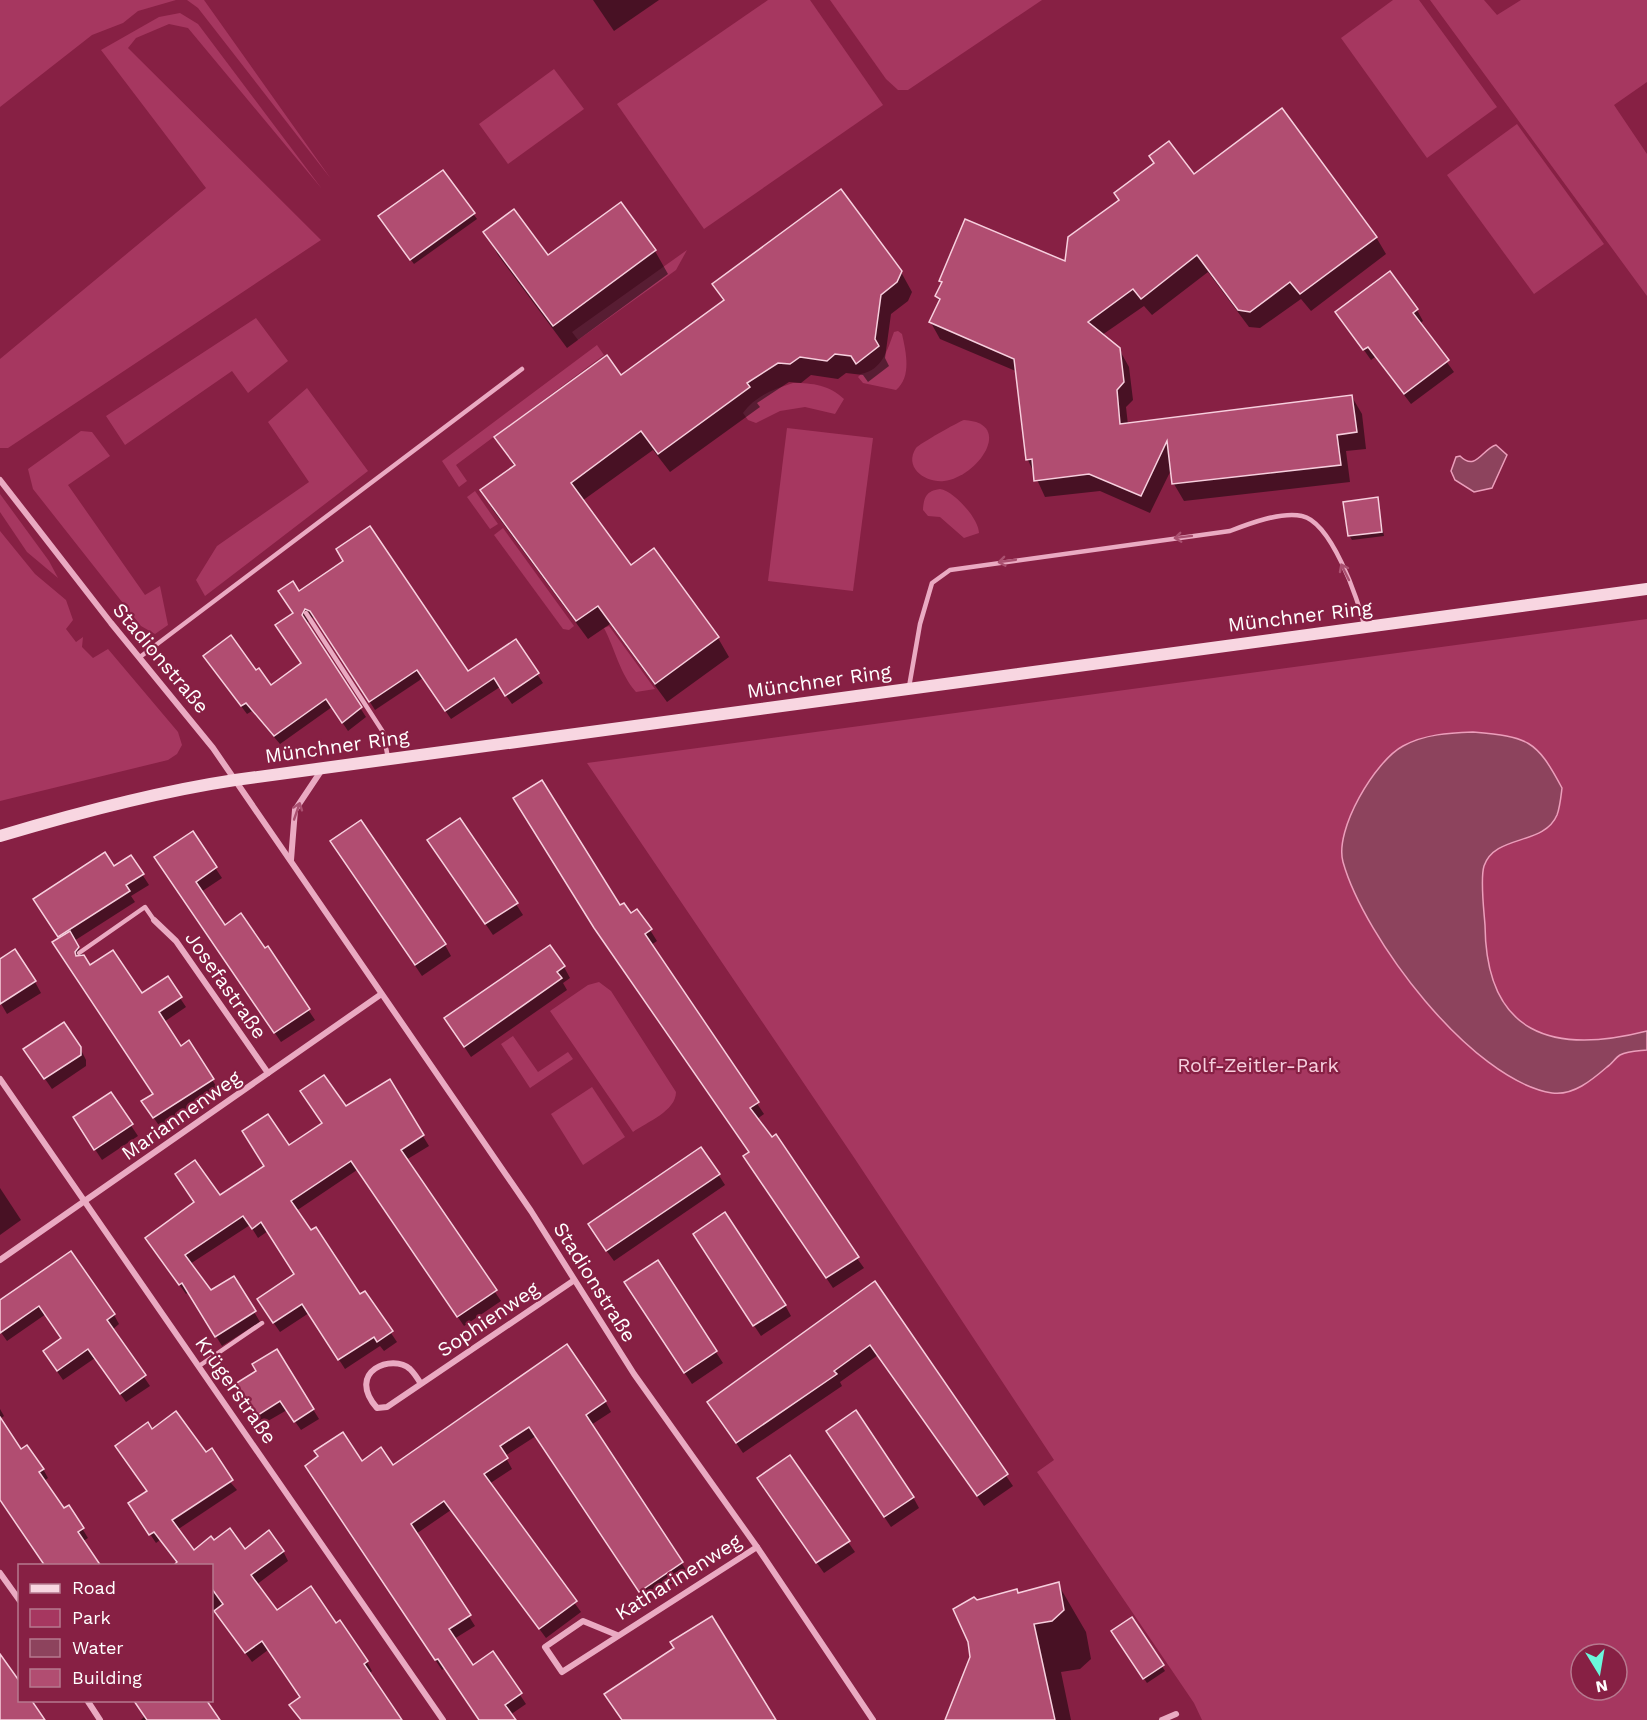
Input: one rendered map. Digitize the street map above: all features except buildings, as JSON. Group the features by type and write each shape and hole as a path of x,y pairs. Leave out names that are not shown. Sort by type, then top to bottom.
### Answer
{"main road":[{"name":"Münchner Ring","path":"0,836 105,806 186,787 1647,589"}],"street":[{"name":"Stadionstraße","path":"0,480 195,724 235,780 380,995 411,1034 531,1211 573,1281 634,1374 757,1547 873,1720"},
{"path":"291,861 295,810 323,768"},
{"name":"Josefastraße","path":"154,920 176,941 268,1073"},
{"name":"Mariannenweg","path":"0,1260 380,995"},
{"name":"Krügerstraße","path":"0,1079 443,1720"},
{"name":"Sophienweg","path":"421,1384 409,1367 392,1363 374,1368 365,1380 366,1395 377,1408 387,1407 421,1384 573,1281"},
{"name":"Katharinenweg","path":"617,1635 583,1621 544,1647 562,1672 757,1547"},
{"path":"0,1573 18,1598"},
{"path":"88,1702 100,1720"},
{"path":"1162,1720 1176,1714"}],"lane":[{"path":"140,657 522,369"},
{"path":"909,689 918,634 932,583 950,570 1230,531 1262,519 1301,515 1317,524 1359,600 1364,627"},
{"path":"306,613 383,732 388,758"},
{"path":"79,953 145,907 154,920"},
{"path":"199,1366 262,1323"}],"green space":[{"path":"0,0 176,0 138,11 123,23 92,35 0,107"},
{"path":"187,0 204,0 331,179 198,8"},
{"path":"768,0 810,0 883,105 704,229 617,104"},
{"path":"830,0 1042,0 908,90 898,90 886,79"},
{"path":"1393,0 1419,0 1497,107 1427,158 1341,38"},
{"path":"1430,0 1484,0 1497,15 1521,0 1647,0 1647,82 1614,105 1647,154 1647,296"},
{"path":"180,13 198,24 322,189 188,28 169,24 136,38 128,48 321,240 8,448 0,448 0,359 206,188 101,50 159,17"},
{"path":"554,69 584,109 508,164 479,124"},
{"path":"1517,124 1604,244 1534,294 1447,175"},
{"path":"687,250 676,270 578,340 572,332"},
{"path":"256,318 288,361 248,393 232,371 125,445 106,416"},
{"path":"898,331 902,334 906,356 906,371 901,385 896,390 863,383 858,377 879,364 894,332"},
{"path":"597,345 604,355 456,465 467,481 459,487 442,461"},
{"path":"793,383 820,386 844,399 835,414 805,407 780,411 756,423 748,420 743,413 759,398"},
{"path":"307,388 368,471 205,596 196,580 217,546 309,482 268,422"},
{"path":"964,420 979,423 987,430 989,440 979,461 957,477 944,481 930,480 918,473 912,462 916,448"},
{"path":"787,428 873,438 853,591 768,581"},
{"path":"81,431 92,432 110,456 68,485 145,595 160,586 168,625 155,634 141,626 33,489 28,469"},
{"path":"940,489 965,506 975,520 979,533 964,538 940,517 928,516 923,510 925,498 932,491"},
{"path":"475,491 498,524 490,529 467,497"},
{"path":"0,494 49,561 58,578 27,552 0,512"},
{"path":"503,528 574,626 569,630 563,629 494,535"},
{"path":"0,531 35,574 66,600 73,620 66,629 76,642 83,637 82,647 93,658 108,649 178,732 182,745 177,754 168,760 0,801"},
{"name":"Rolf-Zeitler-Park","path":"1647,619 1647,1720 1202,1720 1194,1703 1037,1472 1054,1460 855,1159 587,763"},
{"path":"609,626 655,689 636,692 630,685 604,628"},
{"path":"599,982 611,991 676,1092 675,1099 666,1110 633,1132 550,1011 588,985"},
{"path":"513,1036 538,1072 568,1052 573,1059 530,1088 501,1044"},
{"path":"592,1087 625,1137 583,1165 551,1114"}],"water":[{"path":"1496,445 1507,455 1492,488 1474,492 1455,480 1451,471 1456,457 1460,456 1470,462 1475,461"},
{"path":"1473,732 1506,736 1528,744 1545,759 1562,788 1558,812 1551,825 1542,832 1498,849 1484,866 1482,879 1488,962 1498,991 1512,1013 1531,1028 1555,1037 1582,1040 1613,1038 1647,1031 1647,1050 1620,1055 1589,1082 1575,1090 1552,1093 1521,1082 1488,1062 1456,1034 1425,1001 1397,965 1373,928 1355,893 1343,862 1342,848 1351,815 1369,781 1392,754 1403,746 1420,739"}]}
